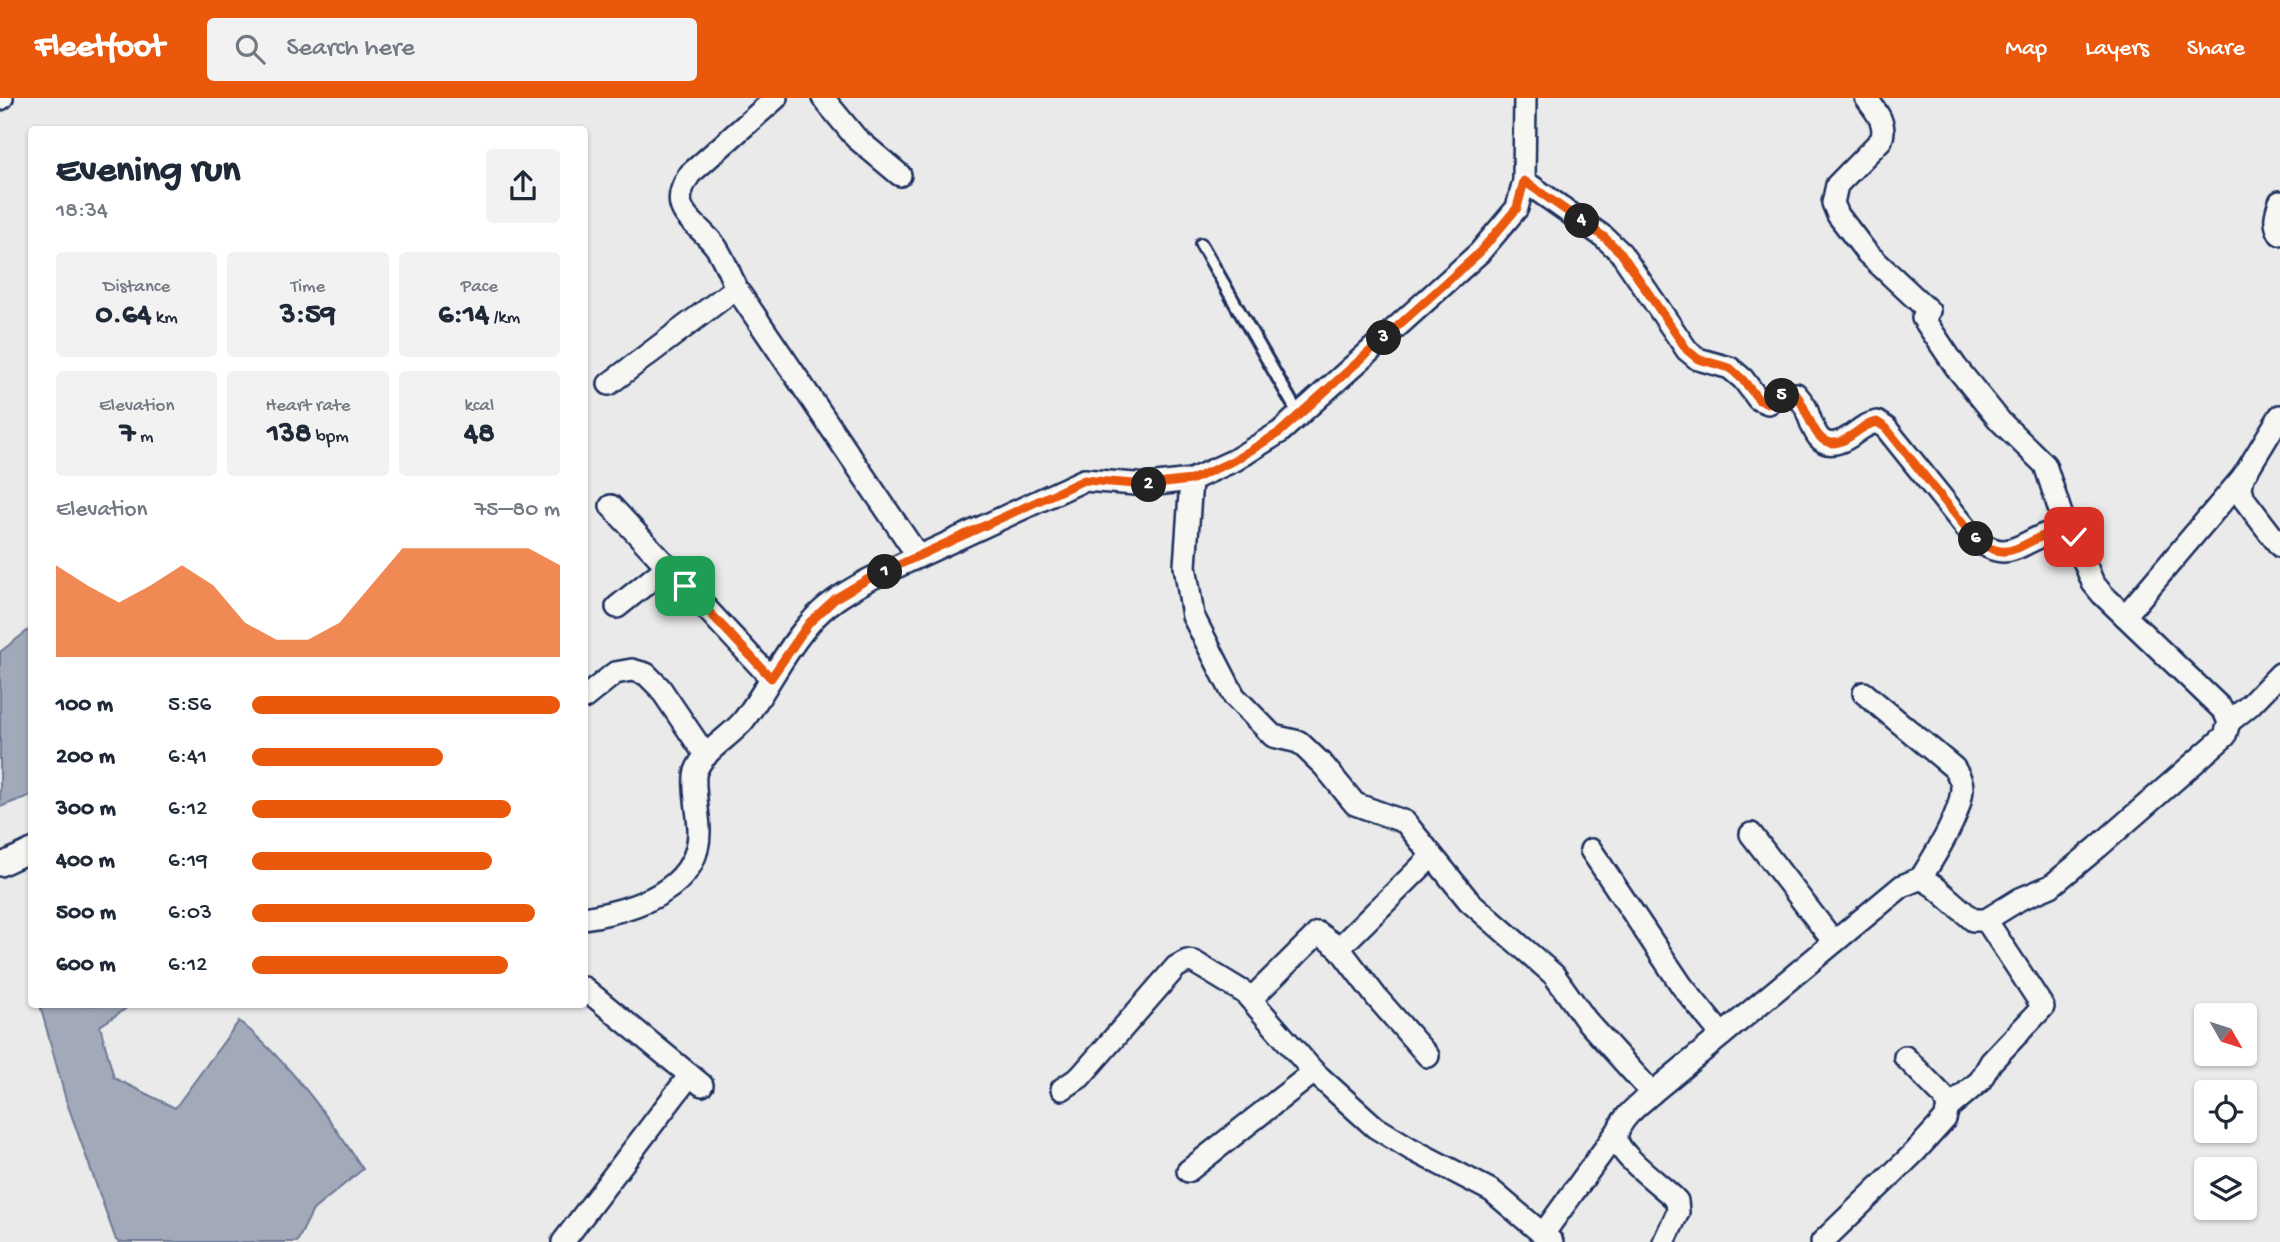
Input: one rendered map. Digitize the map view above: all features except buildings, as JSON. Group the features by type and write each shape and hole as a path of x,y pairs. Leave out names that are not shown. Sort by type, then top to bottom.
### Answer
{"street":[{"path":"776,98 690,174 682,186 679,202 685,216 705,234 717,250 736,288 918,556"},
{"path":"823,98 856,138 900,175"},
{"path":"588,917 653,900 686,874 696,856 699,831 695,773 705,756 743,720 809,623 836,598 868,579 1084,480 1148,485 1191,480 1235,460 1280,432 1479,253 1517,208 1524,181 1525,98"},
{"path":"1866,98 1877,112 1884,126 1884,133 1881,140 1837,185 1833,203 1838,215 1867,253 1926,315 1956,367 1993,412 2045,465 2064,523 2064,531"},
{"path":"1524,181 1604,237 1621,253 1687,350 1698,359 1730,368 1759,400 1768,403 1784,395 1796,394 1804,404 1817,437 1827,443 1840,442 1865,424 1877,422 1886,428 1982,545 1995,552 2011,551 2050,532 2064,531 2074,537 2093,583 2224,710 2229,722"},
{"path":"2280,202 2275,215 2280,234"},
{"path":"609,384 736,288"},
{"path":"2125,616 2243,477 2280,416"},
{"path":"2243,477 2241,488 2244,499 2280,546"},
{"path":"1191,480 1185,566 1193,616 1234,696 1273,736 1298,742 1324,766 1355,804 1405,822 1479,912 1555,975 1586,1020 1652,1093"},
{"path":"611,506 771,678"},
{"path":"617,607 667,567"},
{"path":"588,695 615,673 632,670 646,674 660,688 705,756"},
{"path":"1921,878 1973,920 1986,920 2020,899 2051,886 2225,736 2229,722 2280,674"},
{"path":"1062,1089 1080,1077 1176,967 1194,961 1237,987 1251,999 1314,1072 1375,1127 1492,1191 1548,1238 1624,1119 1902,886 1921,878 1953,818 1962,790 1961,779 1954,768 1864,693"},
{"path":"1751,834 1834,942"},
{"path":"1591,850 1682,986 1723,1035"},
{"path":"0,865 28,852"},
{"path":"1339,948 1432,856"},
{"path":"1822,1242 1914,1153 1945,1119 1948,1108 1980,1081 1991,1062 2043,1007 1986,920"},
{"path":"1251,999 1318,933 1339,948 1377,998 1428,1056"},
{"path":"563,1242 696,1080 588,991"},
{"path":"1905,1057 1944,1097 1948,1108"},
{"path":"1188,1171 1314,1072"},
{"path":"1617,1132 1617,1143 1625,1154 1677,1201 1678,1212 1664,1242"}],"lane":[{"path":"1201,244 1299,415"}],"water":[{"path":"28,630 28,796 0,807 0,652"},
{"path":"41,1008 127,1008 100,1026 114,1078 175,1108 239,1021 274,1053 306,1090 363,1169 313,1210 297,1242 119,1242 116,1240 66,1100"}],"route":[{"path":"685,586 771,678 809,623 836,598 868,579 1084,480 1148,485 1191,480 1235,460 1280,432 1479,253 1517,208 1524,181 1604,237 1621,253 1687,350 1698,359 1730,368 1759,400 1768,403 1784,395 1796,394 1804,404 1817,437 1827,443 1840,442 1865,424 1877,422 1886,428 1982,545 1995,552 2011,551 2050,532 2063,530 2074,537"}]}
